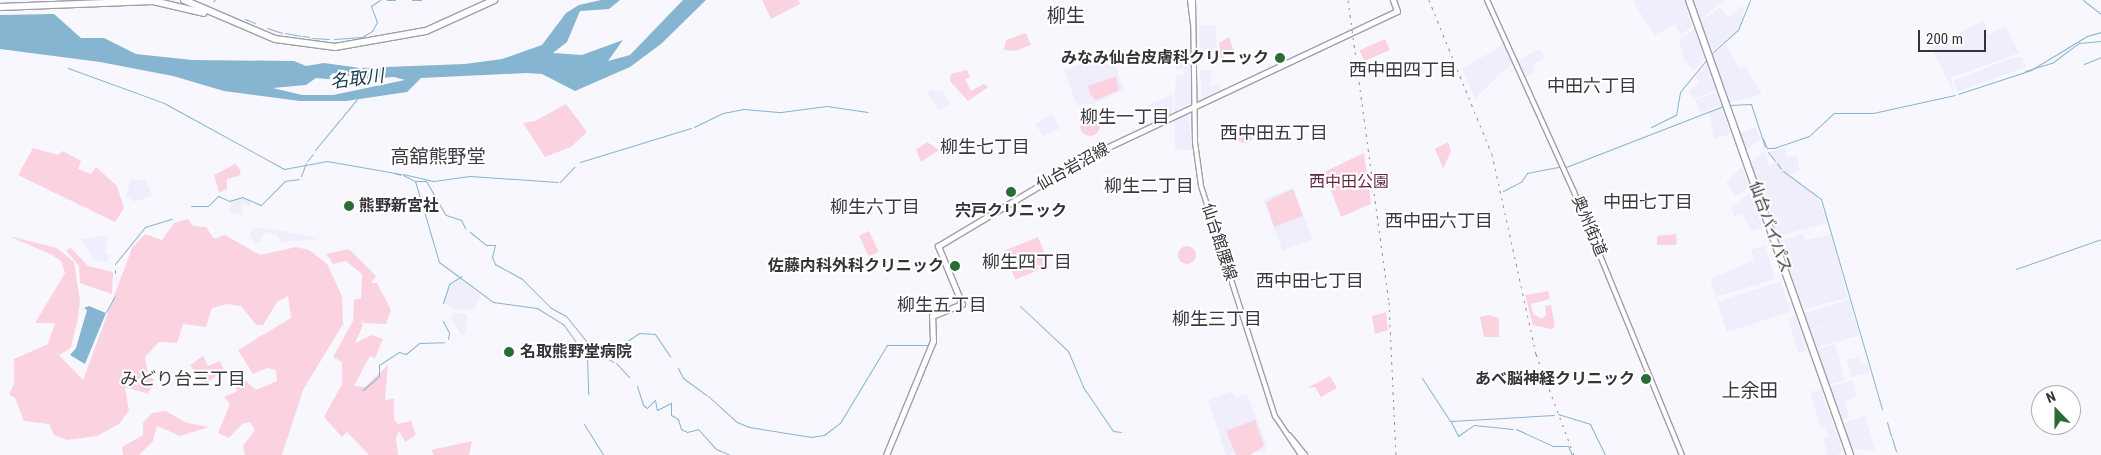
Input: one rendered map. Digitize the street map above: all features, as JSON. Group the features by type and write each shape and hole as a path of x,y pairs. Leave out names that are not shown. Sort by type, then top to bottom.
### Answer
{"highway":[{"path":"186,0 254,32"},
{"path":"0,7 166,2 254,32 304,45 353,46 426,31 495,0"},
{"name":"仙台バイパス","path":"1688,0 1848,455"}],"main road":[{"name":"仙台館腰線","path":"1192,0 1195,29 1195,142 1205,200 1268,391 1282,425 1303,455"},
{"name":"仙台岩沼線","path":"886,455 933,341 932,316 962,304 938,246 1078,162 1398,11 1393,0"},
{"name":"奥州街道","path":"1487,0 1574,190 1682,455"}],"shaded area":[{"path":"1636,0 1684,0 1692,26 1681,35 1675,24 1655,35 1633,2"},
{"path":"1692,0 1724,0 1700,21"},
{"path":"1741,6 1744,8 1740,27 1711,53 1700,22 1720,7 1729,18"},
{"path":"1983,21 1989,35 2006,26 2019,53 1951,78 1954,93 1931,47"},
{"path":"1216,25 1217,52 1200,53 1199,26"},
{"path":"1694,29 1704,59 1694,71 1684,59 1679,39"},
{"path":"1503,40 1513,62 1475,99 1462,69 1501,46"},
{"path":"1726,44 1737,65 1741,69 1745,65 1762,94 1729,103 1712,55"},
{"path":"1540,49 1546,58 1532,65 1535,72 1524,78 1517,61"},
{"path":"1111,53 1124,90 1093,104 1077,105 1064,70"},
{"path":"2015,57 2022,57 2026,67 1957,92 1954,80"},
{"path":"1192,61 1191,102 1174,112 1176,75 1184,75 1185,70 1176,69 1176,62"},
{"path":"1706,63 1716,90 1695,99 1689,92 1699,81 1695,77"},
{"path":"1200,70 1211,70 1211,85 1219,85 1220,90 1202,99"},
{"path":"927,91 942,91 951,103 939,111"},
{"path":"1716,92 1721,105 1700,113 1695,100"},
{"path":"1173,94 1172,113 1160,118 1157,111 1151,113 1148,105"},
{"path":"1721,107 1731,134 1714,139 1709,112"},
{"path":"1053,114 1059,129 1043,136 1035,124"},
{"path":"1188,114 1192,150 1175,150 1174,119"},
{"path":"1756,127 1760,139 1745,151 1739,134"},
{"path":"1785,148 1787,157 1797,156 1800,171 1788,175 1782,172 1818,197 1827,223 1778,236 1758,186 1769,181 1757,184 1750,162 1765,151 1769,166 1775,161 1768,152"},
{"path":"1742,167 1750,187 1736,196 1726,182"},
{"path":"131,179 146,181 152,195 135,202 126,196"},
{"path":"1293,188 1313,239 1283,251 1263,199"},
{"path":"1751,192 1763,227 1751,231 1743,214 1734,217 1731,207"},
{"path":"240,198 251,200 250,206 243,205 242,215 229,212 231,201"},
{"path":"253,228 274,229 320,239 281,242 276,234 265,232 261,241 255,243 250,235"},
{"path":"1803,233 1805,241 1830,234 1838,261 1789,275 1778,242"},
{"path":"108,235 105,253 110,256 107,262 94,260 81,239"},
{"path":"1765,245 1775,279 1716,297 1710,279 1754,260 1751,250"},
{"path":"1839,262 1848,298 1798,310 1790,274"},
{"path":"460,279 481,295 474,310 453,309 443,303 449,288"},
{"path":"1781,281 1791,311 1727,332 1717,302"},
{"path":"1849,300 1854,317 1809,330 1804,313"},
{"path":"454,313 467,314 466,334 461,334 451,318"},
{"path":"1795,316 1807,351 1798,353 1788,318"},
{"path":"1854,318 1859,335 1814,348 1809,331"},
{"path":"1835,344 1840,362 1821,368 1816,350"},
{"path":"1859,357 1861,365 1867,364 1869,373 1852,377 1847,360"},
{"path":"1840,363 1845,380 1827,386 1822,368"},
{"path":"1852,380 1857,397 1845,401 1849,417 1840,420 1829,387"},
{"path":"1821,389 1826,406 1820,408 1827,407 1833,424 1821,428 1810,392"},
{"path":"1232,391 1236,398 1247,394 1267,445 1265,451 1226,455 1208,400"},
{"path":"1865,416 1875,450 1853,449 1841,424"},
{"path":"1833,425 1842,450 1838,455 1828,455 1823,438 1829,436 1826,427"}],"green space":[{"path":"762,0 798,0 800,4 771,19"},
{"path":"1026,33 1031,45 1015,51 1004,50 1006,40"},
{"path":"1229,37 1234,52 1220,59 1219,43"},
{"path":"1385,39 1390,50 1364,61 1359,50"},
{"path":"967,70 970,77 965,79 971,91 984,84 988,87 968,101 950,81 951,74"},
{"path":"1116,76 1119,90 1096,100 1091,96 1088,86"},
{"path":"566,104 587,132 571,147 545,157 523,123 535,121"},
{"path":"1090,116 1097,119 1100,126 1097,133 1090,136 1083,133 1080,126 1083,119"},
{"path":"1245,125 1251,128 1254,134 1251,140 1245,143 1239,140 1236,134 1239,128"},
{"path":"927,142 939,150 921,162 916,150"},
{"path":"1448,142 1451,151 1443,169 1435,149"},
{"path":"33,148 58,155 63,151 81,161 78,169 91,174 96,167 117,186 124,208 115,222 18,175"},
{"name":"西中田公園","path":"1364,153 1371,204 1341,217 1324,172"},
{"path":"235,164 241,170 239,176 227,179 227,189 219,193 214,175"},
{"path":"1293,189 1303,216 1274,227 1266,202"},
{"path":"188,219 193,226 206,227 214,239 225,235 260,255 296,247 309,250 327,264 342,296 343,324 303,390 282,455 245,455 243,446 255,430 250,422 242,424 229,438 218,433 230,404 224,397 237,391 234,382 245,380 256,390 277,381 276,370 267,368 253,374 238,350 291,318 288,296 277,302 263,325 256,325 241,306 226,304 212,308 206,327 183,324 177,343 159,342 145,357 148,375 155,381 148,394 125,387 129,411 119,424 97,436 67,440 54,435 49,424 24,421 15,398 9,394 14,384 14,359 48,344 55,323 35,323 65,273 61,261 52,255 9,236 57,248 74,262 80,301 78,318 71,348 59,355 83,380 132,248 145,234 162,240 174,223"},
{"path":"869,231 879,252 869,256 859,236"},
{"path":"1676,234 1677,245 1657,245 1657,236"},
{"path":"1038,237 1050,266 1015,280 1004,251"},
{"path":"1187,246 1193,249 1196,255 1193,261 1187,264 1181,261 1178,255 1181,249"},
{"path":"71,248 88,266 113,272 112,294 80,283 79,266 66,250"},
{"path":"349,249 376,276 371,283 377,283 391,310 386,324 364,323 361,317 363,325 355,343 372,335 383,339 375,358 370,356 354,386 365,387 388,365 385,400 394,399 394,420 398,424 411,421 416,435 405,442 399,431 396,438 398,455 369,455 347,432 342,437 324,417 342,384 342,362 333,357 353,321 354,300 361,298 362,274 346,261 333,264 326,254"},
{"path":"1548,291 1550,299 1531,304 1533,314 1542,319 1546,315 1545,306 1551,305 1555,327 1551,329 1533,325 1525,295"},
{"path":"1386,312 1388,330 1375,334 1372,316"},
{"path":"1488,315 1499,318 1499,337 1484,337 1480,317"},
{"path":"203,356 208,366 220,361 224,370 204,385 190,365"},
{"path":"1330,376 1337,388 1321,397 1315,387 1307,388"},
{"path":"166,411 187,423 209,427 180,436 157,426 153,441 139,455 123,455 122,447 143,435 143,423 152,413"},
{"path":"1255,420 1264,446 1250,455 1236,455 1226,431"},
{"path":"472,441 469,455 434,455 431,450"}],"water":[{"path":"601,0 620,0 609,9 580,11 567,42 553,53 582,55 623,40 608,61 630,55 683,0 706,0 661,44 630,67 575,91 542,74 527,73 421,78 407,92 346,101 300,101 224,91 173,76 100,62 0,49 0,15 54,14 81,38 104,38 136,54 192,60 294,61 306,66 324,63 360,68 465,64 502,59 542,45 566,13 579,5","holes":["333,73 369,79 394,77 405,80 333,95 302,95 273,88 306,85 316,78 347,81 351,78 329,77"]},
{"path":"89,306 106,313 85,364 70,355 76,348 87,310 84,308"}],"waterway":[{"path":"334,39 362,37 372,31 377,22 371,6 380,0"},
{"path":"387,0 395,0"},
{"path":"412,0 421,0"},
{"path":"1711,54 1738,30 1750,0"},
{"path":"2083,0 2101,14"},
{"path":"245,19 255,23"},
{"path":"267,28 282,33"},
{"path":"1958,94 2031,70 2087,36 2101,32"},
{"path":"285,33 301,36"},
{"path":"303,36 309,37"},
{"path":"312,38 329,39"},
{"path":"2025,71 2052,63 2079,43 2101,41"},
{"path":"2084,64 2101,57"},
{"path":"1651,127 1676,115 1680,92 1707,59"},
{"path":"68,68 164,103 284,169 327,161 401,174"},
{"path":"1763,139 1767,148 1774,148 1809,136 1834,113 1873,113 1955,95"},
{"path":"315,150 357,99"},
{"path":"1730,105 1751,104 1765,147"},
{"path":"694,127 723,113 744,109 781,112 827,106 868,112"},
{"path":"1566,167 1723,106"},
{"path":"580,162 691,128"},
{"path":"1768,152 1775,161"},
{"path":"307,161 313,154"},
{"path":"301,176 306,163"},
{"path":"1777,163 1781,169"},
{"path":"560,182 574,167"},
{"path":"1503,191 1521,182 1527,173 1559,167"},
{"path":"1783,171 1821,199 1882,409"},
{"path":"394,173 401,175"},
{"path":"403,174 434,181 470,176 558,182"},
{"path":"403,175 415,181 439,262 493,302 537,308 563,324 587,357 588,394"},
{"path":"191,206 208,206 218,196 229,201 242,197 261,205 285,181 299,179"},
{"path":"415,181 426,181 446,215 461,220 465,228"},
{"path":"115,264 145,227 172,219"},
{"path":"470,232 486,245 495,245 492,257 495,264 522,279 551,308 566,316 595,352 614,362"},
{"path":"2016,269 2101,239"},
{"path":"443,303 449,284 462,276"},
{"path":"106,312 115,296"},
{"path":"1020,306 1068,351 1083,387 1113,431 1121,432"},
{"path":"443,321 449,333 448,339"},
{"path":"588,343 611,352 639,333 655,334 670,356"},
{"path":"363,390 379,376 379,365 399,352 406,354 419,343 444,342"},
{"path":"708,396 737,422 749,427 811,437 824,435 840,423 887,345 928,345"},
{"path":"616,363 629,377"},
{"path":"678,368 683,378 706,395"},
{"path":"1422,378 1450,421 1554,415"},
{"path":"637,386 643,405 647,408 655,400 657,410 671,403 671,415 678,419 681,429 687,432 698,429 716,449 730,455"},
{"path":"1558,414 1590,424 1605,455"},
{"path":"1451,422 1458,436 1474,425 1513,429"},
{"path":"1887,422 1891,436"},
{"path":"584,424 603,455"},
{"path":"1516,429 1553,446 1568,446 1572,455"},
{"path":"1892,438 1896,451"}],"railway":[{"path":"1348,0 1389,302 1396,455"},
{"path":"1429,0 1492,154 1536,354 1574,455"}],"place":[{"name":"みなみ仙台皮膚科クリニック","path":"1280,58"},
{"name":"宍戸クリニック","path":"1011,192"},
{"name":"熊野新宮社","path":"349,206"},
{"name":"佐藤内科外科クリニック","path":"955,266"},
{"name":"名取熊野堂病院","path":"509,352"},
{"name":"あべ脳神経クリニック","path":"1646,379"}],"district":[{"name":"柳生","path":"1066,16"},
{"name":"西中田四丁目","path":"1403,70"},
{"name":"中田六丁目","path":"1592,86"},
{"name":"柳生一丁目","path":"1125,117"},
{"name":"西中田五丁目","path":"1274,133"},
{"name":"柳生七丁目","path":"985,147"},
{"name":"高舘熊野堂","path":"438,157"},
{"name":"柳生二丁目","path":"1149,186"},
{"name":"中田七丁目","path":"1648,202"},
{"name":"柳生六丁目","path":"875,207"},
{"name":"西中田六丁目","path":"1439,221"},
{"name":"柳生四丁目","path":"1027,262"},
{"name":"西中田七丁目","path":"1310,281"},
{"name":"柳生五丁目","path":"942,305"},
{"name":"柳生三丁目","path":"1217,319"},
{"name":"みどり台三丁目","path":"183,379"},
{"name":"上余田","path":"1750,391"}],"water label":[{"name":"名取川","path":"357,79"}]}
